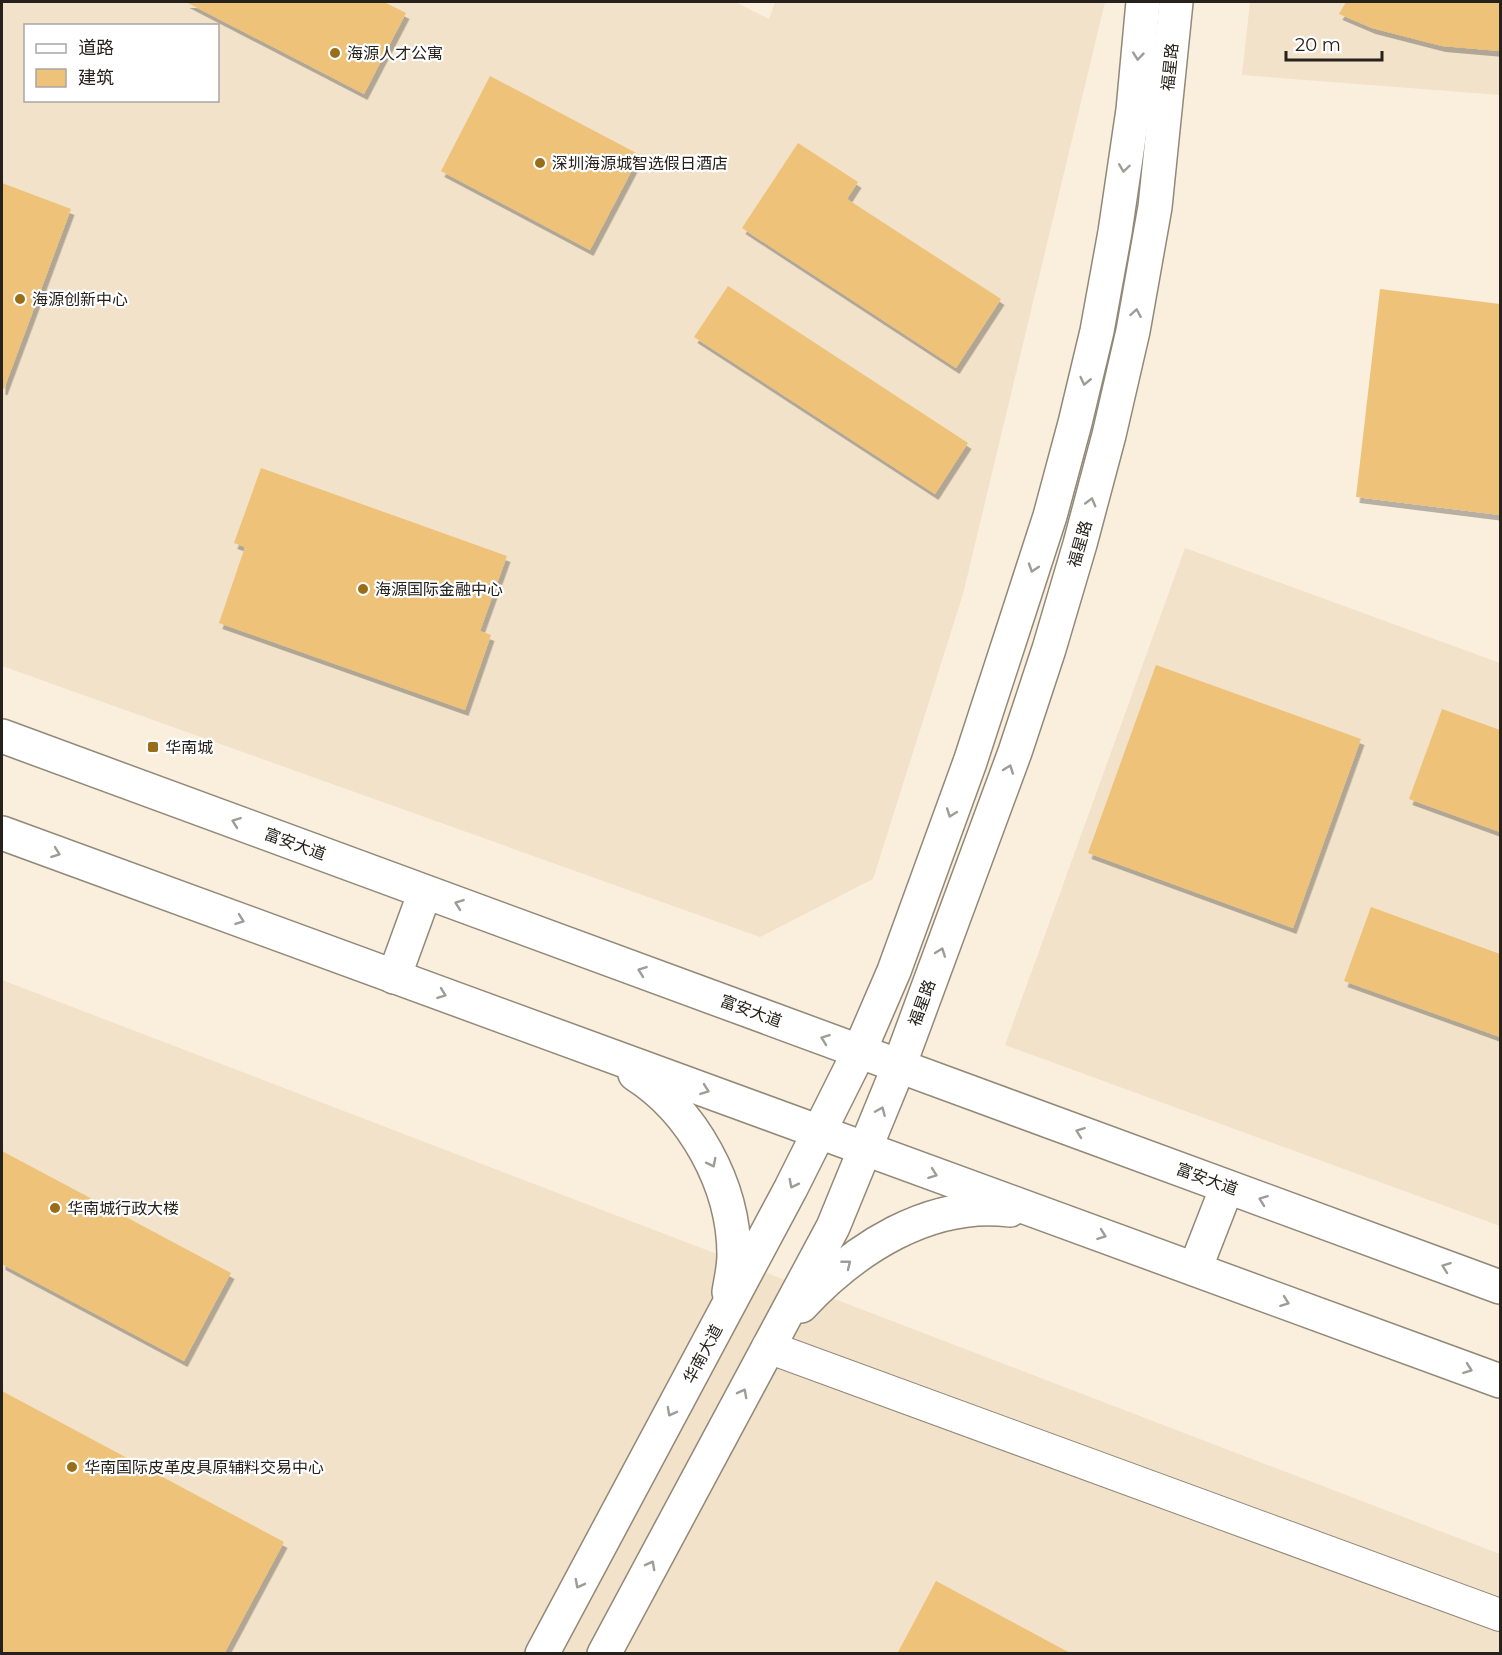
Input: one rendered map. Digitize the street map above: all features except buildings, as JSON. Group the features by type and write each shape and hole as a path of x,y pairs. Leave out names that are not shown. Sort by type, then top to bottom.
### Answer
{"main road":[{"name":"福星路","path":"859,1052 894,971 970,762 1050,516 1097,331 1115,232 1133,110 1143,2"},
{"name":"福星路","path":"899,1066 1015,752 1049,649 1109,435 1133,331 1155,207 1176,2"},
{"name":"富安大道","path":"2,736 1500,1287"},
{"path":"2,833 1500,1381"},
{"path":"394,977 425,892"},
{"path":"598,1051 640,1077 672,1103 698,1136 718,1175 729,1216 734,1255 727,1308"},
{"name":"华南大道","path":"542,1653 727,1308 859,1052"},
{"path":"604,1653 833,1227 899,1066"},
{"path":"1195,1269 1227,1187"},
{"path":"771,1340 813,1294 850,1260 889,1236 928,1218 964,1210 1000,1209 1047,1215"}],"street":[{"path":"771,1340 1500,1615"}],"shaded area":[{"path":"2,2 735,2 769,19 775,2 1105,2 963,594 873,879 760,937 2,666"},
{"path":"1250,2 1500,2 1500,95 1242,75"},
{"path":"1185,548 1500,663 1500,1226 1005,1045"},
{"path":"2,980 1500,1554 1500,1653 2,1653"}],"place":[{"name":"海源人才公寓","path":"335,53"},
{"name":"深圳海源城智选假日酒店","path":"540,163"},
{"name":"海源创新中心","path":"20,299"},
{"name":"海源国际金融中心","path":"363,589"},
{"name":"华南城","path":"153,747"},
{"name":"华南城行政大楼","path":"55,1208"},
{"name":"华南国际皮革皮具原辅料交易中心","path":"72,1467"}]}
